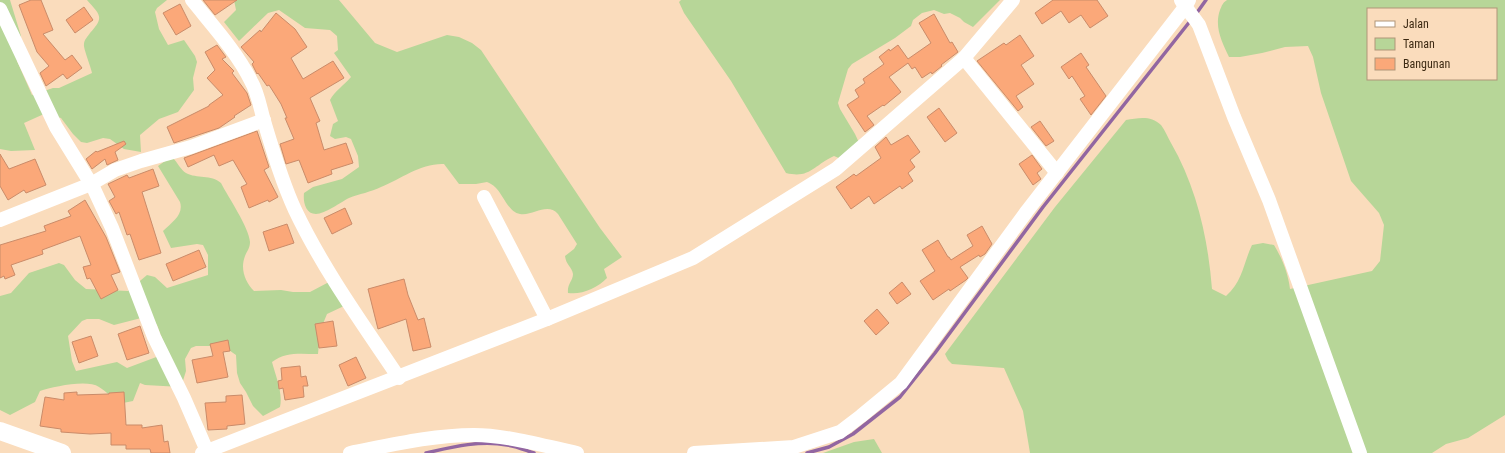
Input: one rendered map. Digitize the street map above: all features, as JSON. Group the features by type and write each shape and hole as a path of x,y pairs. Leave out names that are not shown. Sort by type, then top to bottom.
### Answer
{"main road":[{"path":"0,431 62,453"}],"street":[{"path":"192,0 215,28 251,80 257,94 264,120 287,188 308,237 332,278 399,378"},
{"path":"0,10 56,127 91,184 112,228 154,337 184,398 204,452 399,378 547,319 693,258 836,169 964,58 1013,0"},
{"path":"694,453 794,447 840,432 901,383 1057,173 1186,5 1199,25 1234,117 1269,200 1360,453"},
{"path":"964,58 1057,173"},
{"path":"0,220 91,184 115,170 141,160 191,147 264,120"},
{"path":"484,197 547,319"},
{"path":"350,453 434,438 475,435 504,438 577,453"}],"green space":[{"path":"0,0 10,0 21,36 17,61 32,95 53,88 59,88 92,73 84,43 86,38 98,23 99,16 87,0 167,0 157,8 155,12 159,29 168,45 184,40 195,56 197,62 193,78 194,90 178,112 159,119 140,135 141,152 124,149 110,139 103,138 87,143 81,142 61,118 44,114 24,123 35,150 11,151 0,149"},
{"path":"234,0 339,0 375,43 397,52 447,35 459,37 472,43 481,50 600,228 622,257 604,269 607,278 599,285 584,292 568,293 568,287 573,274 565,256 574,249 577,244 558,214 549,209 525,214 516,213 512,210 498,190 492,185 487,182 476,184 459,184 444,164 427,166 411,172 389,184 349,198 324,212 316,214 309,212 304,203 304,193 313,187 342,179 359,167 358,156 351,139 346,137 335,139 330,136 333,124 338,121 330,100 351,77 334,53 338,50 337,36 330,30 305,28 279,10 268,13 239,41 224,22 236,10"},
{"path":"681,0 1000,0 973,27 950,13 944,14 934,10 922,13 913,20 911,26 895,38 852,64 848,69 838,103 862,149 841,159 834,156 806,173 794,174 786,173 731,81 684,13 679,2"},
{"path":"1227,0 1505,0 1505,415 1468,438 1446,444 1432,453 1030,453 1023,411 1004,368 952,364 948,360 945,354 1055,207 1126,120 1149,118 1157,122 1164,129 1180,160 1188,178 1200,214 1208,251 1212,289 1226,296 1236,284 1252,245 1263,243 1274,245 1280,255 1288,277 1290,289 1372,271 1380,261 1384,225 1379,213 1351,181 1321,93 1313,57 1308,46 1285,47 1240,57 1229,57 1218,28 1218,16 1222,5"},
{"path":"173,158 182,170 190,175 213,178 221,183 242,220 249,236 250,244 245,256 243,270 248,284 254,291 281,290 310,292 329,282 344,306 327,314 320,331 318,354 288,355 277,358 272,362 280,391 281,402 280,407 263,416 253,406 240,383 237,373 236,355 223,346 196,346 191,348 185,359 186,371 181,387 145,385 140,383 133,401 118,404 99,387 87,384 78,384 40,391 35,402 10,415 0,410 0,296 11,293 29,273 59,263 64,265 75,280 86,289 128,291 147,275 155,277 167,288 208,275 208,255 203,245 197,244 171,248 163,231 179,215 181,207 180,202 158,166 168,159","holes":["149,316 157,325 163,341 159,356 127,368 117,362 76,371 72,361 68,336 82,321 87,319 99,319 114,325"]},
{"path":"874,439 882,453 823,453 854,442"}],"building":[{"path":"31,0 41,0 53,30 43,34 65,60 72,55 82,68 67,79 63,74 46,86 40,73 49,66 37,52 19,5"},
{"path":"203,0 237,0 215,15"},
{"path":"1053,0 1097,0 1108,16 1090,28 1081,15 1069,23 1061,11 1042,24 1035,13"},
{"path":"180,4 191,26 176,35 163,13"},
{"path":"84,7 93,20 75,33 66,20"},
{"path":"276,13 295,29 307,47 291,58 303,79 333,61 344,78 310,98 320,121 316,123 324,150 346,143 353,163 331,170 332,174 308,183 299,160 286,164 280,144 294,139 285,118 287,118 281,104 269,85 267,86 258,73 257,74 252,64 254,62 241,47 260,30 261,32"},
{"path":"934,14 950,43 952,42 958,52 932,74 931,72 922,78 915,67 912,69 908,63 889,77 901,92 884,106 883,105 867,116 874,125 865,132 847,105 859,97 855,90 865,83 863,79 884,64 879,57 889,49 890,51 898,45 908,59 931,43 919,23"},
{"path":"1020,35 1034,56 1021,65 1034,84 1016,96 1023,107 1018,111 977,61 1004,43 1006,45"},
{"path":"217,45 226,57 222,59 234,71 232,73 247,93 251,105 219,128 174,143 167,127 209,106 223,95 207,78 215,70 205,52"},
{"path":"1081,53 1089,65 1086,67 1106,96 1091,115 1080,99 1085,96 1072,76 1069,79 1061,67"},
{"path":"939,108 957,133 945,142 927,117"},
{"path":"1040,121 1054,141 1046,146 1031,127"},
{"path":"257,131 269,167 264,170 278,197 269,202 268,200 249,208 241,187 247,184 233,160 219,166 214,155 188,167 184,158"},
{"path":"908,135 920,152 910,160 915,167 908,173 913,181 902,189 900,186 874,204 869,196 851,209 836,187 854,174 856,176 881,158 875,147 886,137 891,145"},
{"path":"124,141 126,144 115,152 118,160 107,165 105,159 92,169 86,159 96,151 97,152"},
{"path":"0,154 9,169 35,159 46,185 26,193 24,190 8,200 0,186"},
{"path":"1032,155 1042,169 1037,173 1041,179 1033,185 1019,164"},
{"path":"153,169 159,186 142,192 161,253 139,260 130,234 127,235 119,212 116,214 109,201 115,197 108,184 127,175 129,178"},
{"path":"85,200 106,237 120,272 111,275 118,290 101,299 90,278 87,279 83,267 91,265 80,236 42,250 43,254 11,265 15,275 5,279 4,276 0,278 0,245 46,231 44,226 71,216 68,211"},
{"path":"345,208 352,224 332,234 324,218"},
{"path":"287,224 294,243 269,251 263,232"},
{"path":"982,226 992,244 985,254 980,257 979,255 960,267 968,278 966,280 933,300 920,281 935,271 922,250 938,240 951,260 973,246 967,235"},
{"path":"199,250 206,267 173,281 166,264"},
{"path":"404,279 408,295 418,320 424,318 431,347 413,351 406,319 378,329 368,289"},
{"path":"902,282 911,294 897,304 889,293"},
{"path":"877,309 889,323 876,335 864,321"},
{"path":"333,321 337,346 319,348 315,324"},
{"path":"140,326 149,353 127,360 118,334"},
{"path":"91,336 98,356 79,363 72,342"},
{"path":"228,340 230,351 223,352 228,377 197,383 192,360 213,356 210,344"},
{"path":"356,357 366,378 348,386 339,365"},
{"path":"300,366 301,377 306,376 308,386 303,386 304,397 285,400 283,388 279,389 278,381 282,380 281,368"},
{"path":"77,392 77,395 124,392 126,425 142,425 142,428 162,425 164,442 168,441 170,453 151,453 150,449 126,449 126,445 111,445 111,433 90,434 61,432 61,429 40,426 45,397 64,400 64,393"},
{"path":"242,395 245,424 227,426 227,429 208,430 205,403 226,402 226,396"}],"waterway":[{"path":"1196,14 1206,0"},
{"path":"807,453 829,447 853,434 900,397 935,353 1043,207 1191,20"},
{"path":"426,453 466,445 487,443 517,447 534,453"}]}
